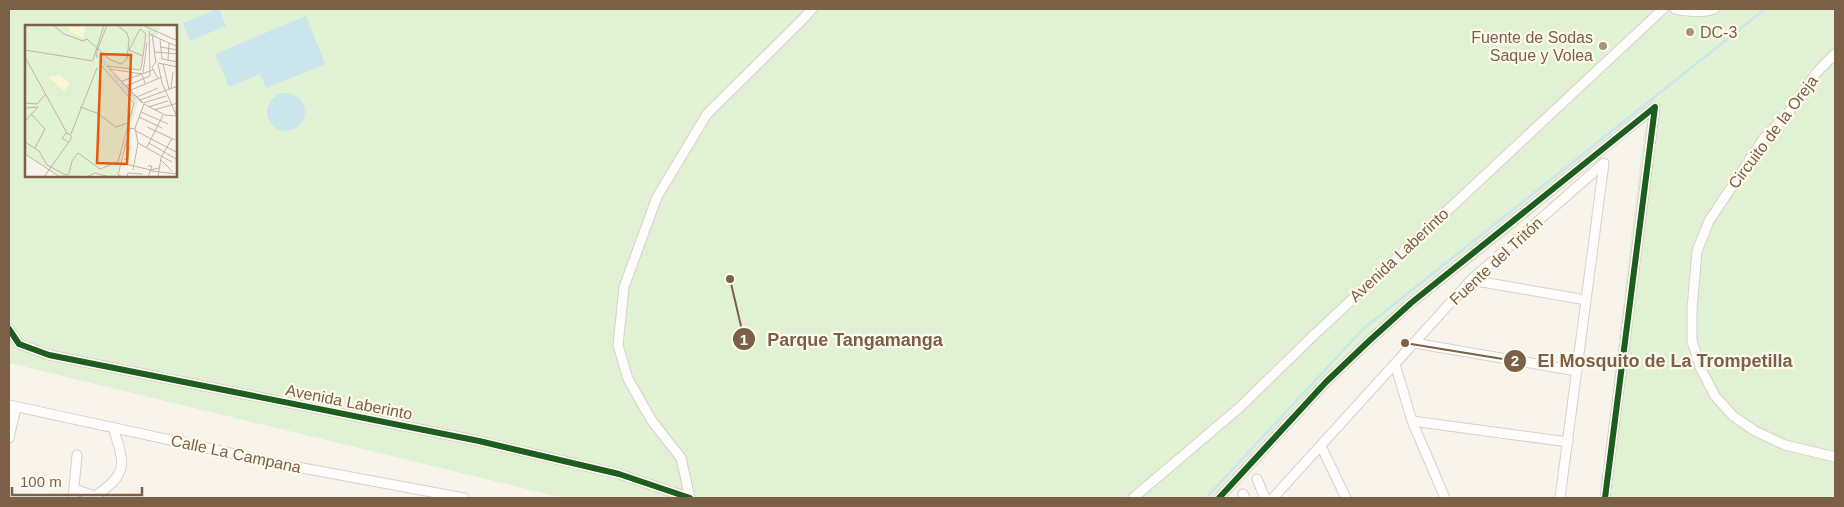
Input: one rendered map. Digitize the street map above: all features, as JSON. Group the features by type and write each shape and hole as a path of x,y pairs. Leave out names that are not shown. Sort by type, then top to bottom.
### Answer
{"street":[{"path":"690,498 681,458 652,421 628,379 618,345 624,287 657,197 707,114 812,9"},
{"name":"Avenida Laberinto","path":"1133,498 1238,408 1663,9"},
{"path":"1675,9 1681,11 1708,11 1714,9"},
{"name":"Circuito de la Oreja","path":"1835,54 1817,72 1788,113 1764,138 1709,221 1697,251 1692,309 1692,341 1701,369 1715,396 1733,416 1755,431 1785,445 1835,457"},
{"path":"1219,498 1326,382 1411,303 1655,107 1604,498"},
{"name":"Fuente del Tritón","path":"1274,498 1471,280 1604,163 1586,300"},
{"path":"1471,280 1586,300 1560,498"},
{"name":"Avenida Laberinto","path":"9,329 19,344 49,355 479,442 619,474 690,498"},
{"path":"1414,343 1577,371"},
{"path":"1395,364 1412,421 1446,498"},
{"path":"9,438 12,406"},
{"name":"Calle La Campana","path":"12,406 425,494 464,498"},
{"path":"1412,421 1568,442"},
{"path":"77,455 73,494 95,497 112,485 120,472 122,459 113,427"},
{"path":"1321,446 1346,498"},
{"path":"1257,479 1265,498"}],"green space":[{"path":"9,9 1835,9 1835,498 1600,498 1647,117 1512,231 1390,326 1283,433 1224,498 564,498 9,363"}],"water":[{"path":"219,9 226,26 190,41 183,23"},
{"path":"306,16 325,64 266,88 260,74 229,87 215,54"},
{"path":"286,93 300,98 305,112 300,126 286,131 272,126 267,112 272,98"}],"waterway":[{"path":"1206,498 1363,329 1765,9"}],"cycle path":[{"path":"1219,498 1326,382 1411,303 1655,107 1605,498"},
{"path":"9,329 19,344 49,355 479,441 619,474 690,498"}],"place":[{"name":"DC-3","path":"1690,32"},
{"name":"Fuente de Sodas Saque y Volea","path":"1603,46"},
{"name":"Parque Tangamanga","path":"730,279"},
{"name":"El Mosquito de La Trompetilla","path":"1405,343"}]}
